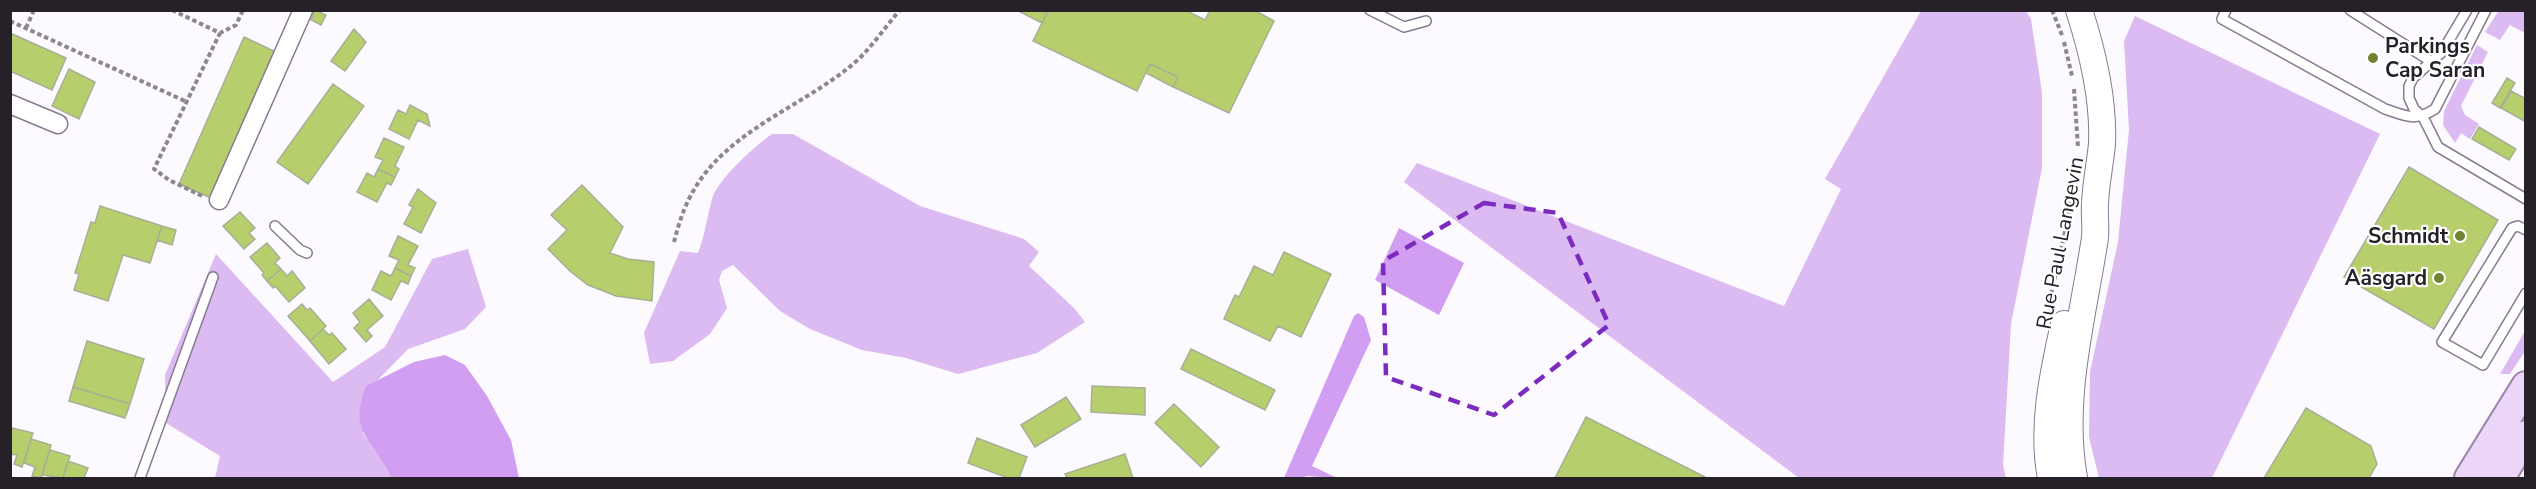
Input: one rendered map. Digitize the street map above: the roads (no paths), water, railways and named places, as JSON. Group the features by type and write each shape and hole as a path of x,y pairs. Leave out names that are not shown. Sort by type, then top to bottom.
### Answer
{"main road":[{"name":"Rue Paul Langevin","path":"2074,478 2070,457 2068,404 2095,240 2095,202 2102,143 2098,85 2090,42 2079,10"},
{"name":"Rue Paul Langevin","path":"2051,478 2048,463 2048,409 2082,245 2095,202"},
{"path":"2469,478 2526,386"},
{"path":"2500,478 2523,445"}],"street":[{"path":"219,200 303,10"},
{"path":"10,104 58,124"}],"lane":[{"path":"1370,10 1404,27 1426,21"},
{"path":"2226,10 2222,19 2385,109 2408,117 2423,117 2435,109 2486,10"},
{"path":"2350,10 2432,62"},
{"path":"2467,10 2442,52 2413,78 2409,86 2411,103 2423,117 2438,147 2526,200"},
{"path":"275,226 300,250 307,253"},
{"path":"2526,230 2518,226 2512,228 2442,342 2483,365 2526,293"},
{"path":"140,478 213,277"}],"place":[{"name":"Parkings Cap Saran","path":"2373,58"},
{"name":"Schmidt","path":"2460,236"},
{"name":"Aäsgard","path":"2439,278"}]}
